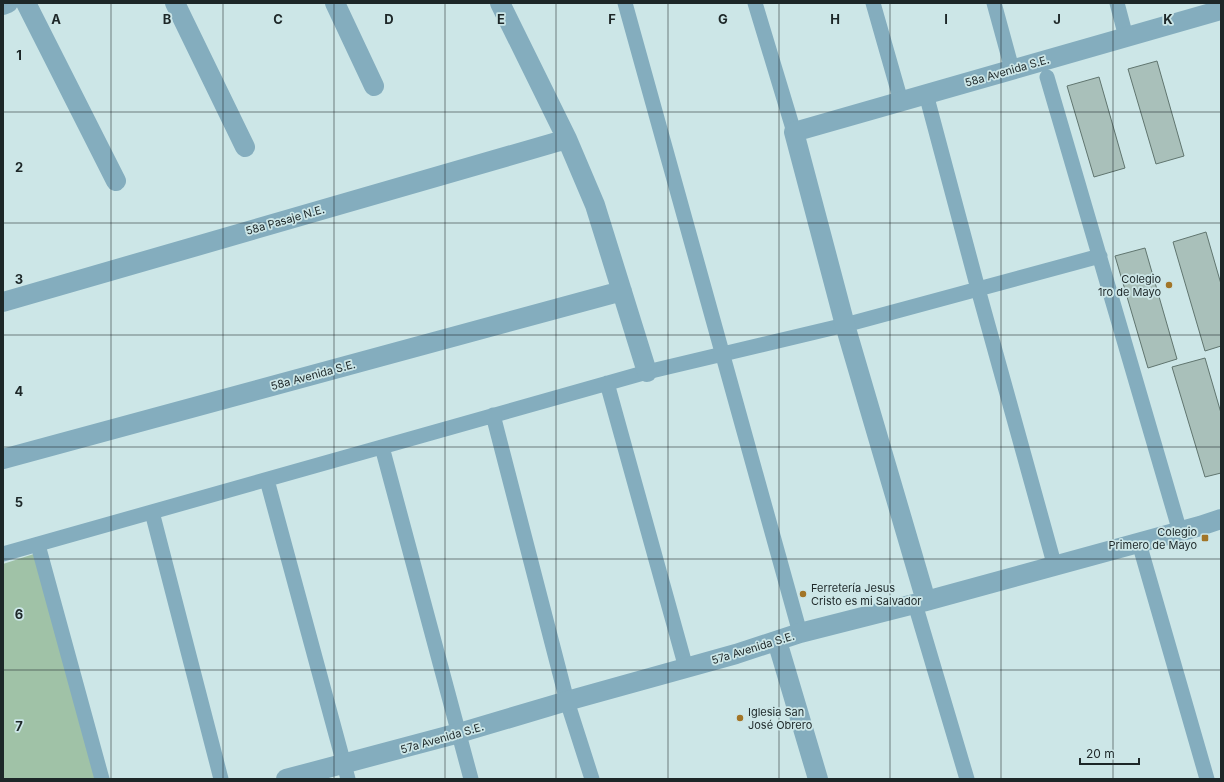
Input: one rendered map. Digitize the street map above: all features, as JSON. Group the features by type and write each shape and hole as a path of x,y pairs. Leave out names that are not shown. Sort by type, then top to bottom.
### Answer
{"street":[{"path":"3,5 8,3"},
{"path":"26,3 116,181"},
{"path":"175,3 245,146"},
{"path":"335,3 374,86"},
{"path":"500,3 567,138 595,205 647,372"},
{"path":"625,3 800,634"},
{"path":"755,3 794,132 967,779"},
{"path":"873,3 901,101"},
{"path":"994,3 1012,69"},
{"path":"1117,3 1126,37"},
{"name":"58a Avenida S.E.","path":"794,132 1221,10"},
{"path":"1047,76 1180,532"},
{"path":"926,94 1055,567"},
{"name":"58a Pasaje N.E.","path":"3,302 567,138"},
{"path":"3,554 647,372 845,325 1100,256"},
{"name":"58a Avenida S.E.","path":"3,459 622,291"},
{"path":"607,383 686,668"},
{"path":"494,415 567,701 592,779"},
{"path":"382,447 471,779"},
{"path":"267,480 346,772"},
{"path":"152,512 221,779"},
{"name":"57a Avenida S.E.","path":"286,779 346,772 459,733 567,701 800,634 1055,567 1221,519"},
{"path":"1139,543 1207,779"},
{"path":"38,545 102,779"},
{"path":"778,641 818,779"}],"green space":[{"path":"40,552 102,779 3,779 3,564"}],"building":[{"path":"1157,61 1184,156 1156,164 1128,69"},
{"path":"1099,77 1125,168 1094,177 1067,86"},
{"path":"1206,232 1221,284 1221,346 1205,351 1173,242"},
{"path":"1145,248 1177,359 1148,368 1115,256"},
{"path":"1205,358 1221,413 1221,473 1205,477 1172,367"}],"place":[{"name":"Colegio 1ro de Mayo","path":"1169,285"},
{"name":"Colegio Primero de Mayo","path":"1205,538"},
{"name":"Ferretería Jesus Cristo es mi Salvador","path":"803,594"},
{"name":"Iglesia San José Obrero","path":"740,718"}]}
